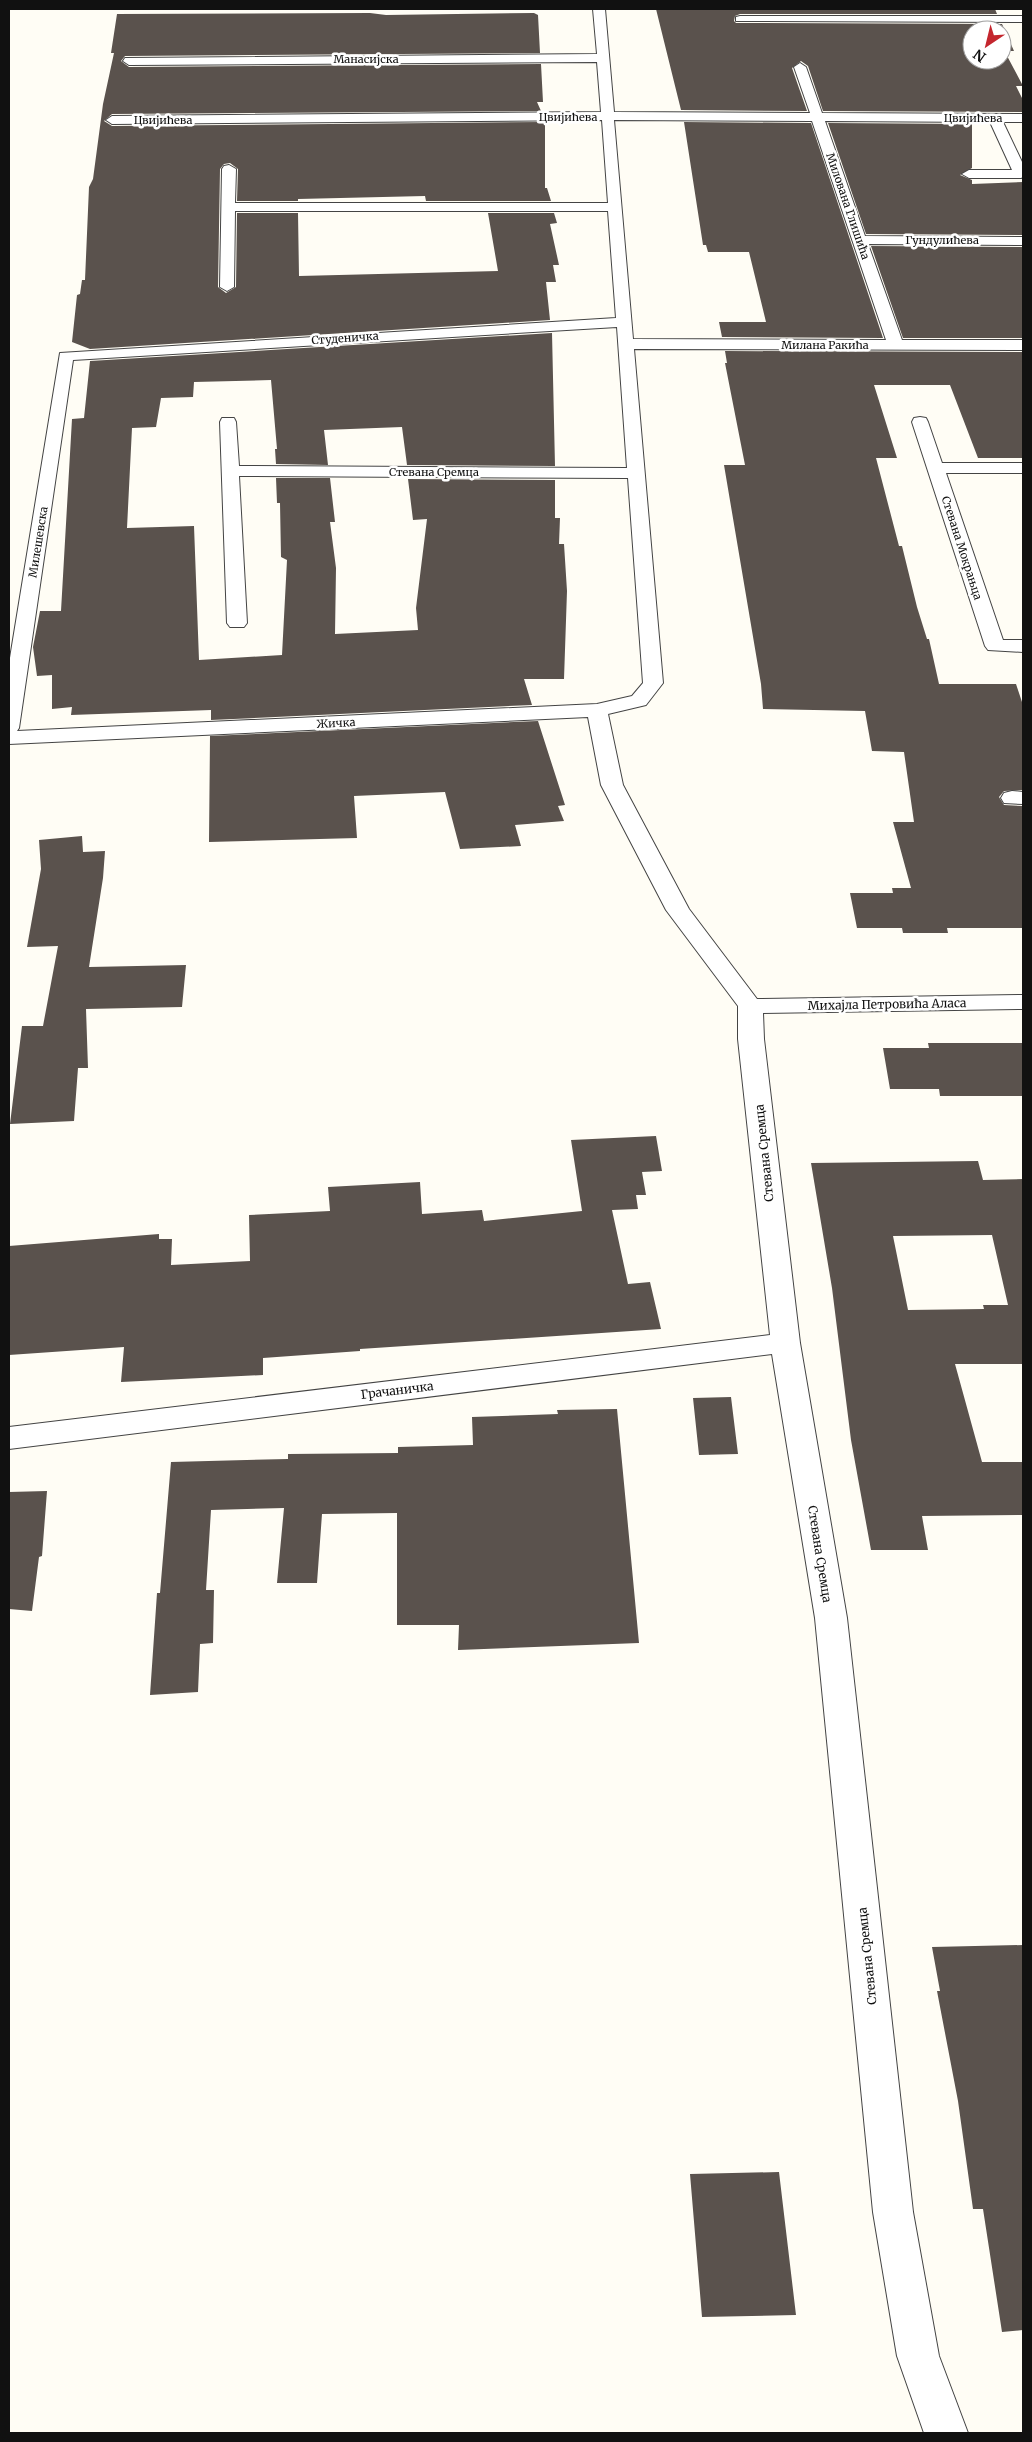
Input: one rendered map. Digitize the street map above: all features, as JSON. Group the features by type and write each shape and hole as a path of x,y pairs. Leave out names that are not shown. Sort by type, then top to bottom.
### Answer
{"street":[{"path":"599,9 637,473"},
{"path":"740,19 789,14 1023,19"},
{"name":"Манасијска","path":"129,61 603,58"},
{"name":"Милована Глишића","path":"800,67 896,345"},
{"name":"Цвијићева","path":"112,120 608,116 1023,118"},
{"path":"968,174 1021,174 995,118"},
{"path":"227,287 229,169"},
{"path":"229,207 615,207"},
{"name":"Гундулићева","path":"861,240 1023,241"},
{"name":"Студеничка","path":"66,356 624,322"},
{"name":"Милана Ракића","path":"626,344 1023,344"},
{"name":"Милешевска","path":"9,728 18,607 66,356"},
{"path":"228,422 232,471 237,623"},
{"name":"Стевана Мокрањца","path":"920,422 995,646 1023,646"},
{"path":"935,468 1023,468"},
{"name":"Стевана Сремца","path":"232,471 637,473"},
{"name":"Жичка","path":"9,738 597,710 639,701 653,683 637,473"},
{"path":"597,710 612,785 678,910 750,1006"},
{"name":"Михајла Петровића Аласа","path":"750,1006 1023,1002"},
{"name":"Стевана Сремца","path":"750,1006 751,1039 785,1343 831,1618 893,2212 918,2356 946,2433"},
{"name":"Грачаничка","path":"9,1438 785,1343"}],"building":[{"path":"656,9 995,9 997,14 740,14 735,16 734,21 736,23 962,24 962,70 1012,70 1012,65 1023,86 1016,86 1023,100 1023,112 823,111 808,66 801,61 792,68 807,111 681,110"},
{"path":"370,13 386,15 534,13 538,15 540,53 125,56 121,61 129,67 541,64 543,102 537,102 541,111 112,114 104,121 112,126 545,122 545,188 547,188 551,201 426,201 425,196 298,199 298,201 237,201 238,169 230,163 224,164 220,169 218,287 226,293 236,287 237,213 298,213 299,276 498,271 488,213 554,213 557,223 550,224 559,265 553,265 556,282 546,282 550,320 90,349 72,342 77,295 80,294 82,280 85,280 89,187 93,179 103,104 114,53 111,53 117,14"},
{"path":"684,122 811,123 883,338 722,337 719,322 766,322 749,252 708,252 706,245 703,245"},
{"path":"828,123 972,124 972,168 960,175 972,180 972,184 1023,182 1023,235 866,234"},
{"path":"871,246 1023,247 1023,338 903,338"},
{"path":"552,333 555,466 407,465 402,427 324,430 328,465 276,464 275,449 277,449 271,380 194,382 193,397 161,398 156,427 132,428 127,528 194,526 199,660 282,655 287,560 281,557 280,503 277,503 276,478 330,478 335,522 330,522 336,568 335,634 418,630 416,608 427,519 413,520 408,479 555,480 555,518 560,518 559,544 564,544 567,591 564,679 524,679 532,705 211,720 211,710 71,715 72,707 52,709 52,675 37,676 33,647 40,611 61,611 72,419 84,418 90,361"},
{"path":"725,351 1023,352 1023,458 978,458 950,385 874,385 897,458 876,458 899,546 902,546 917,607 927,639 929,639 939,684 1016,684 1023,705 1023,790 1004,791 999,797 1004,805 1023,806 1023,928 947,928 948,933 903,933 902,928 857,928 850,893 893,893 892,888 911,888 893,822 914,822 904,752 872,751 865,711 763,709 761,684 724,465 745,465 725,363 727,363"},
{"path":"538,721 565,805 558,806 564,821 515,825 521,846 460,849 445,792 354,796 357,838 209,842 210,736"},
{"path":"82,836 83,852 105,851 103,878 89,967 186,965 182,1007 86,1009 88,1068 78,1068 74,1121 10,1124 22,1026 43,1026 58,946 27,947 41,869 39,840"},
{"path":"928,1043 1023,1043 1023,1096 940,1096 939,1089 890,1089 883,1048 929,1048"},
{"path":"656,1136 662,1171 642,1172 646,1195 636,1195 638,1209 612,1210 628,1284 650,1282 661,1329 360,1349 360,1351 263,1358 263,1375 121,1382 124,1347 9,1355 9,1246 159,1234 159,1239 172,1239 171,1265 250,1261 249,1215 330,1211 328,1187 420,1182 422,1214 482,1210 484,1221 582,1211 571,1140"},
{"path":"978,1161 983,1180 1023,1179 1023,1364 955,1364 982,1462 1023,1462 1023,1515 922,1516 928,1550 871,1550 851,1440 832,1288 811,1163","holes":["992,1235 1008,1305 983,1305 984,1309 908,1310 893,1236"]},
{"path":"731,1397 738,1454 699,1455 693,1398"},
{"path":"617,1409 639,1643 458,1650 459,1625 397,1625 397,1513 322,1514 317,1583 277,1583 284,1508 211,1510 206,1590 214,1590 213,1643 200,1644 198,1692 150,1695 157,1593 160,1593 171,1462 288,1459 288,1454 398,1453 398,1447 473,1445 472,1417 558,1414 557,1410"},
{"path":"47,1491 42,1556 39,1557 32,1611 9,1609 9,1492"},
{"path":"1023,1945 1023,2330 1002,2332 983,2209 973,2209 958,2101 937,1991 940,1991 932,1947"},
{"path":"779,2172 796,2315 702,2317 690,2174"}]}
